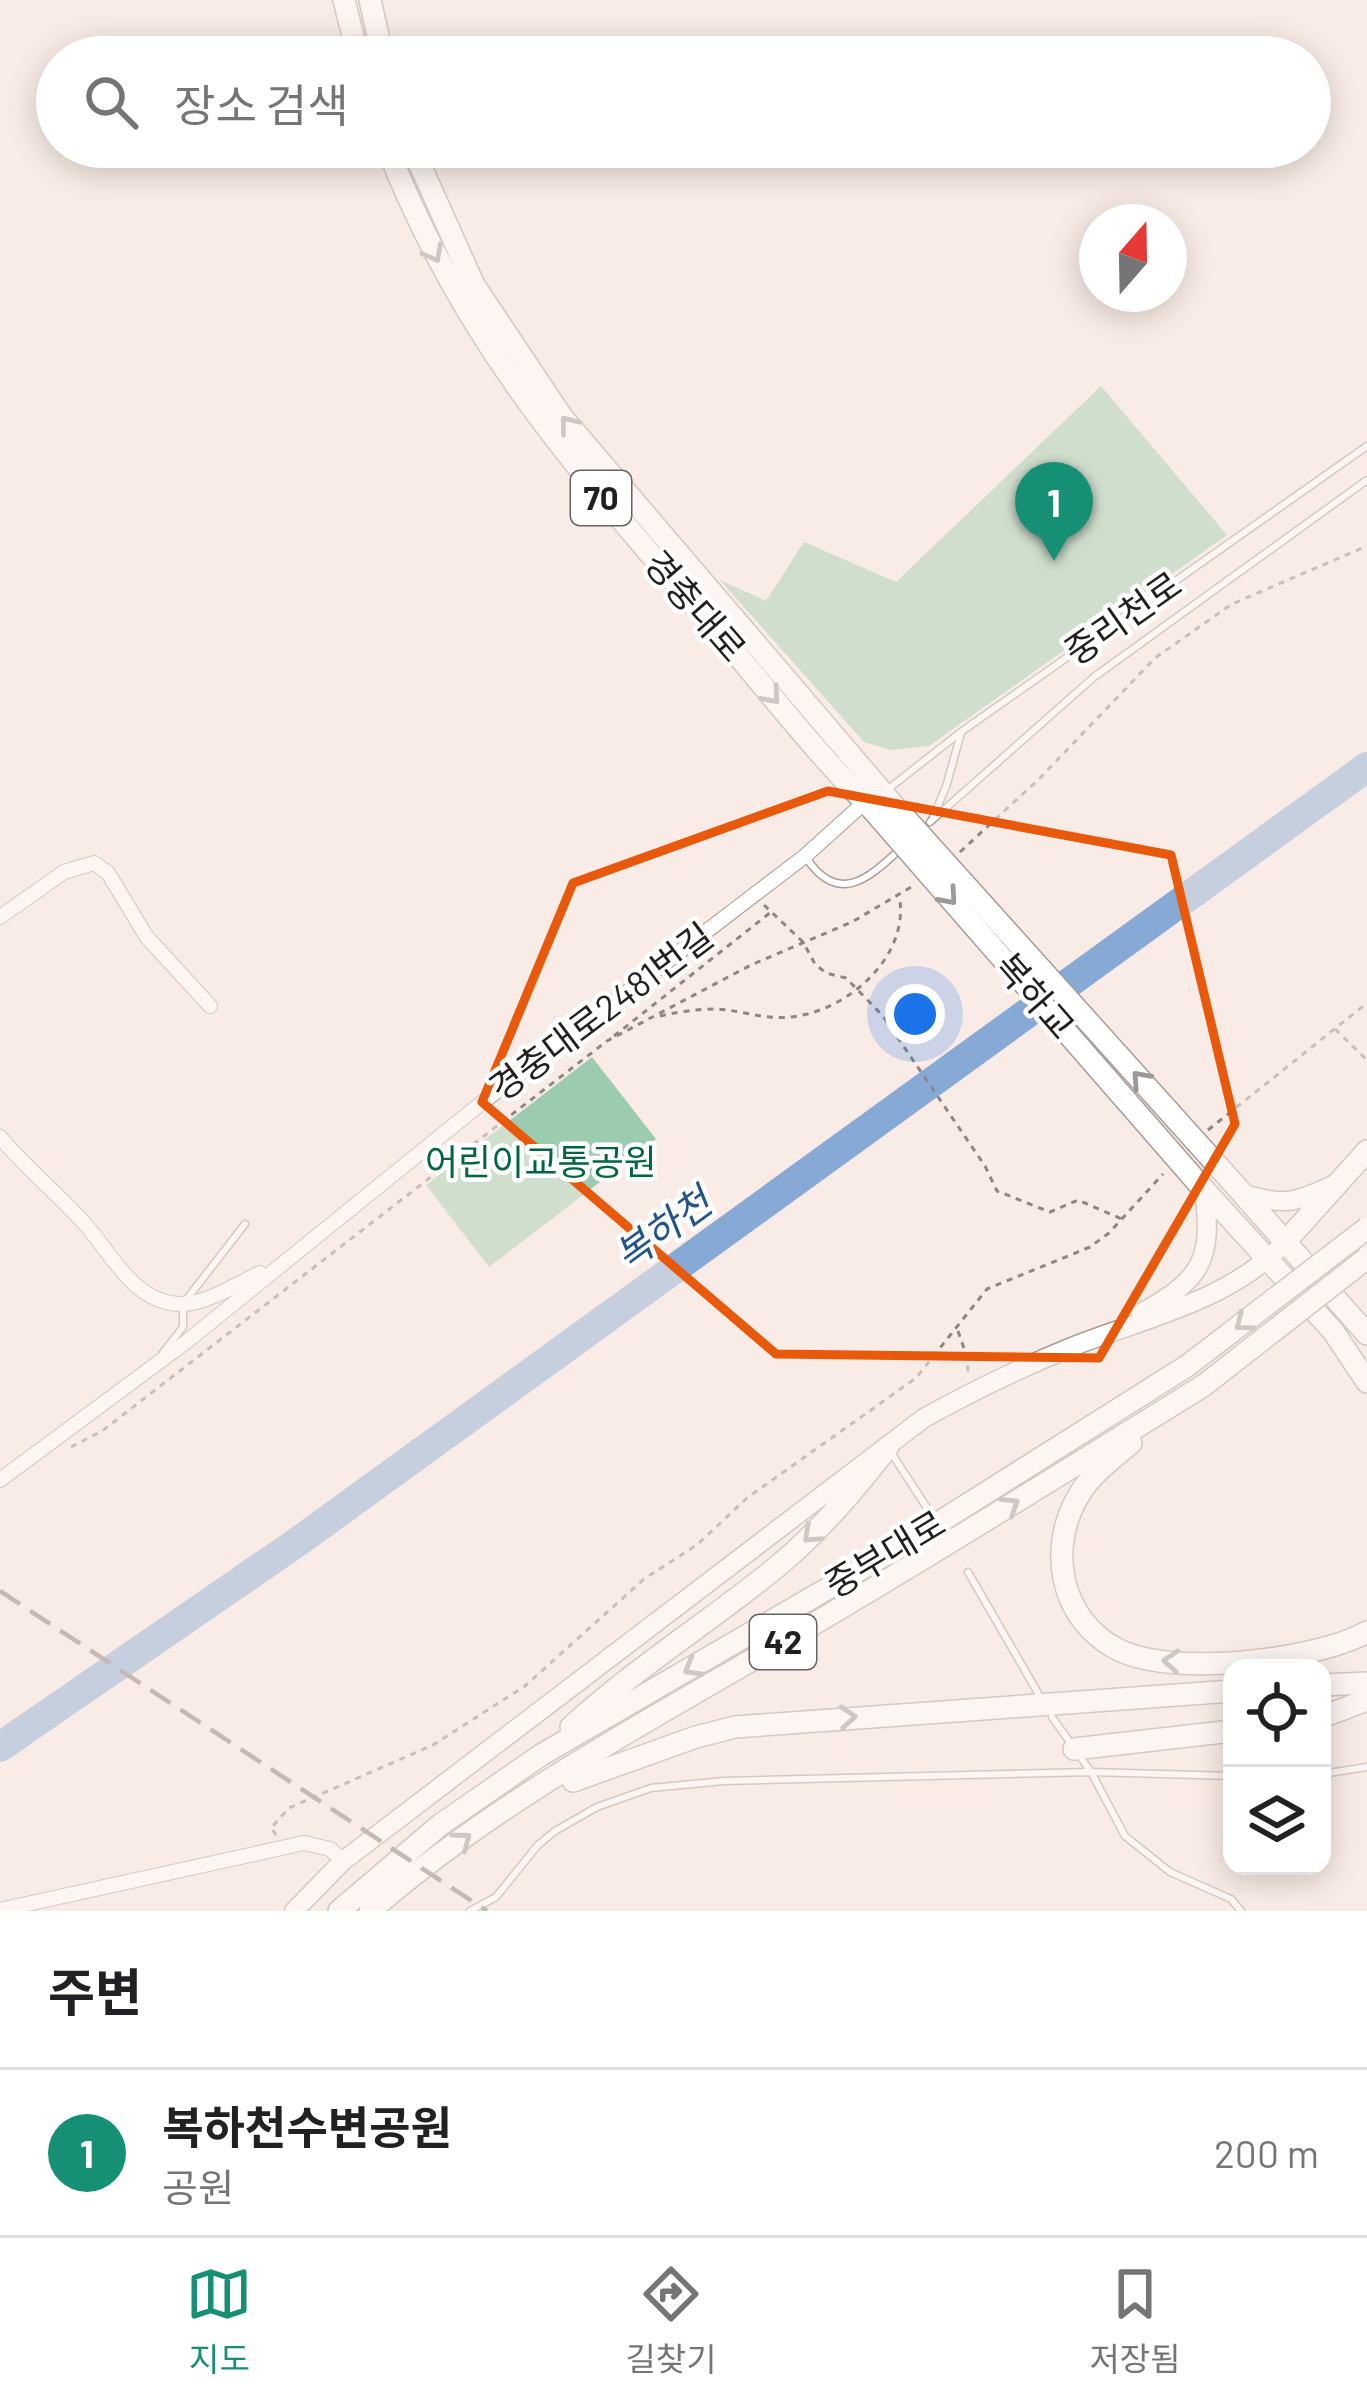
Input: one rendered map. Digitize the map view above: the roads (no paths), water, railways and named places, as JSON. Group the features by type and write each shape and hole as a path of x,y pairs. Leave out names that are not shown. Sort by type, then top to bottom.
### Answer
{"main road":[{"path":"344,0 353,36"},
{"path":"370,0 378,36"},
{"name":"경충대로","path":"396,168 448,282 538,420 877,801"},
{"name":"경충대로","path":"421,168 474,285 562,418 877,801"},
{"name":"복하교","path":"877,801 1362,1326"},
{"name":"복하교","path":"877,801 1201,1186 1334,1331"},
{"path":"1286,1240 1367,1151"},
{"name":"중부대로","path":"339,1911 440,1825 541,1755 911,1540 1186,1366 1367,1228"},
{"name":"42","path":"1203,1385 1367,1258"},
{"path":"1334,1331 1367,1370"},
{"path":"1334,1331 1367,1382"},
{"path":"1203,1385 1091,1477 1079,1493 1067,1522 1062,1556 1068,1598 1081,1618 1115,1649 1186,1663 1305,1654 1336,1647 1367,1632"},
{"name":"중부대로","path":"370,1911 496,1815 1203,1385"},
{"path":"541,1755 604,1697 772,1572 842,1506 888,1447"},
{"path":"1331,1684 1367,1682"},
{"path":"496,1815 592,1772 735,1727 1223,1692"},
{"path":"1331,1714 1367,1700"},
{"path":"1074,1749 1223,1732"}],"street":[{"name":"경충대로2481번길","path":"0,1480 152,1367 877,801"},
{"path":"0,917 64,872 94,863 108,873 146,936 210,1006"},
{"path":"0,1137 46,1189 83,1221 132,1283 147,1293 184,1304"},
{"path":"1244,1194 1275,1203 1297,1202 1334,1185"},
{"path":"1078,1345 1180,1291 1191,1279 1209,1242 1201,1186"},
{"path":"294,1911 343,1861 924,1418 968,1393 1078,1345 1180,1309 1268,1260 1286,1240"},
{"name":"경충대로2481번길","path":"184,1304 278,1265"},
{"path":"0,1910 284,1846 317,1845 343,1861"}],"lane":[{"name":"중리천로","path":"877,801 961,732 1367,446"},
{"path":"806,856 822,878 855,883 873,875 1094,677 1367,480"},
{"path":"930,822 946,787 961,732"},
{"name":"경충대로2481번길","path":"152,1367 183,1327 184,1304 245,1224"},
{"path":"888,1447 929,1511"},
{"path":"968,1572 1038,1693"},
{"path":"1052,1717 1090,1772 1125,1836 1170,1872 1231,1899 1241,1911"},
{"path":"1331,1773 1367,1767"},
{"path":"470,1911 496,1897 555,1831 610,1801 651,1788 724,1781 1090,1772 1223,1776"}],"waterway":[{"name":"복하천","path":"0,1747 296,1543 1367,767"}],"railway":[{"path":"0,1591 487,1911"}],"place":[{"name":"복하천수변공원","path":"1054,561"}],"park label":[{"name":"어린이교통공원","path":"541,1162"}]}
